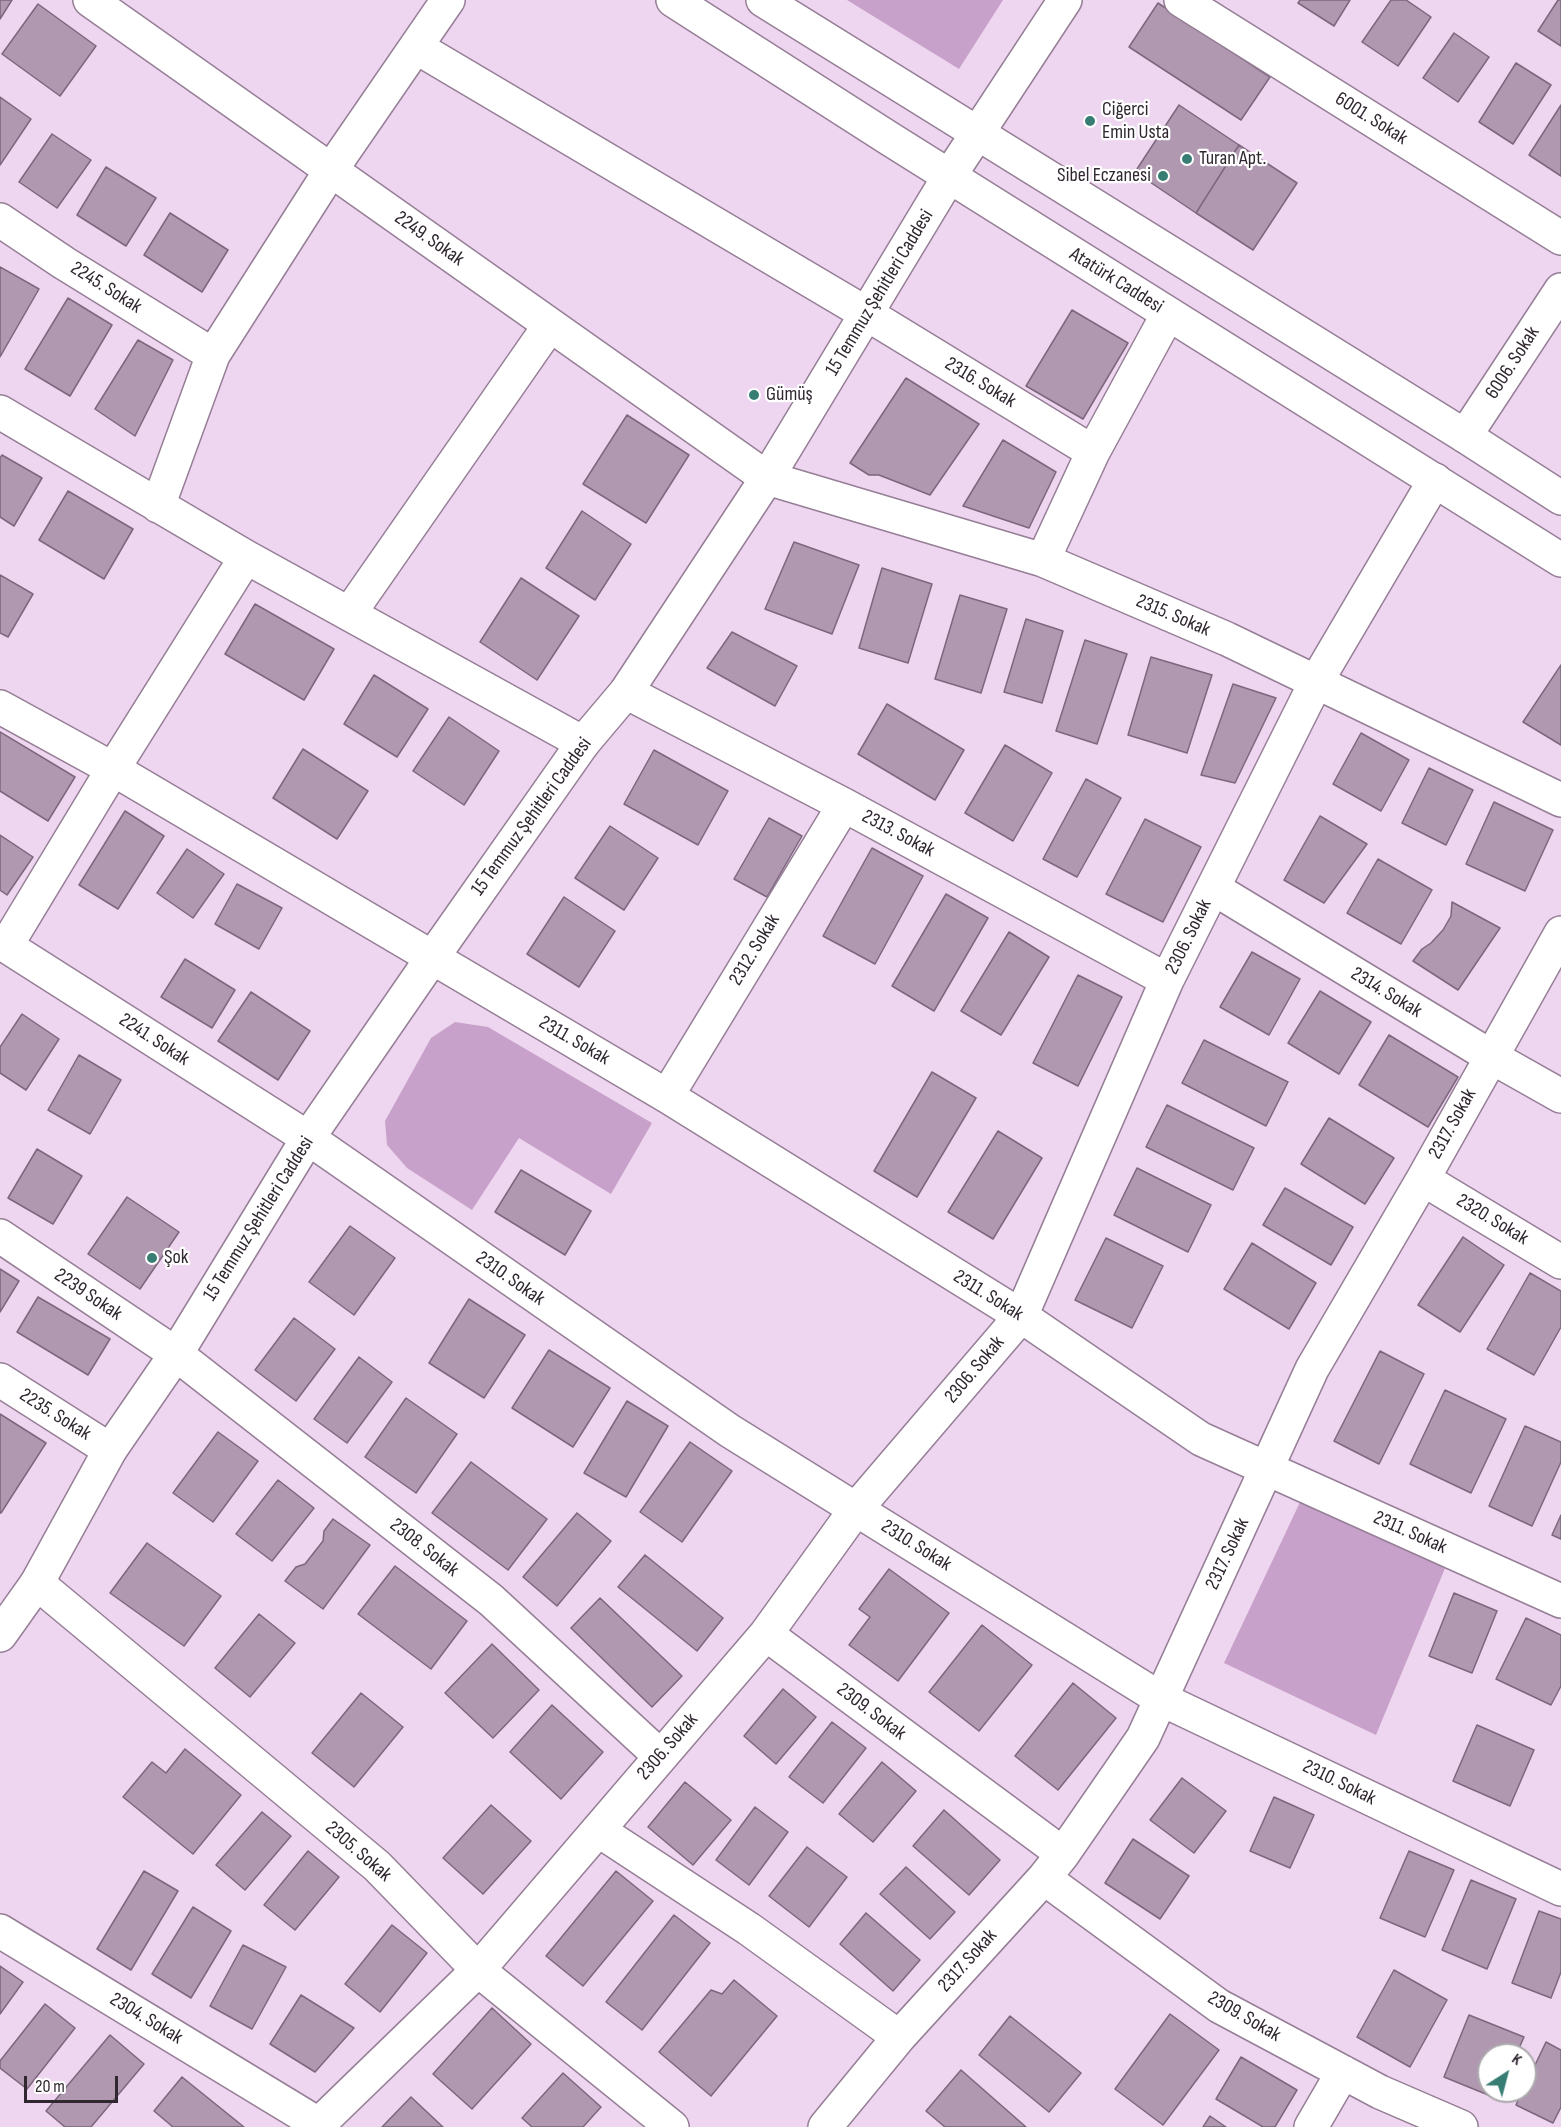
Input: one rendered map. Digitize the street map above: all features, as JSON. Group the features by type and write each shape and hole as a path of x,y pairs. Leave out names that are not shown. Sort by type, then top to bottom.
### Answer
{"street":[{"name":"2249. Sokak","path":"90,0 767,478"},
{"path":"158,506 213,355 331,170 448,0"},
{"name":"Atatürk Caddesi","path":"673,0 1561,560"},
{"path":"763,0 1561,498"},
{"name":"15 Temmuz Şehitleri Caddesi","path":"0,1635 37,1583 110,1450 176,1354 308,1138 583,743 626,692 767,478 950,176 1065,0"},
{"name":"6001. Sokak","path":"1181,0 1561,238"},
{"name":"2316. Sokak","path":"416,47 867,314 1092,452"},
{"name":"2245. Sokak","path":"0,220 213,355"},
{"name":"6006. Sokak","path":"1465,436 1556,310"},
{"path":"1043,560 1092,452 1168,314"},
{"path":"349,614 550,325"},
{"path":"0,412 246,557 583,743"},
{"name":"2315. Sokak","path":"767,478 1043,560 1227,639 1561,800"},
{"name":"2306. Sokak","path":"319,2126 478,1970 766,1634 856,1509 1021,1316 1167,980 1316,681 1435,480"},
{"path":"3,944 246,557"},
{"name":"2313. Sokak","path":"626,692 844,805 1167,980"},
{"name":"2311. Sokak","path":"0,707 113,769 667,1096 1021,1316 1201,1439 1561,1601"},
{"name":"2312. Sokak","path":"667,1096 844,805"},
{"name":"2314. Sokak","path":"1213,888 1490,1056 1561,1096"},
{"name":"2317. Sokak","path":"825,2127 899,2037 1053,1866 1143,1738 1312,1369 1423,1179 1561,933"},
{"name":"2241. Sokak","path":"3,944 308,1138"},
{"name":"2310. Sokak","path":"308,1138 730,1431 1161,1699 1561,1889"},
{"name":"2320. Sokak","path":"1423,1179 1561,1262"},
{"name":"2239 Sokak","path":"0,1236 176,1354"},
{"name":"2308. Sokak","path":"176,1354 491,1600 660,1756"},
{"name":"2235. Sokak","path":"0,1380 110,1450"},
{"name":"2305. Sokak","path":"37,1583 377,1866 478,1970 672,2127"},
{"name":"2309. Sokak","path":"766,1634 1053,1866 1219,2006 1380,2092 1461,2127"},
{"path":"598,1830 749,1929 899,2037"},
{"name":"2304. Sokak","path":"0,1931 319,2126"},
{"path":"1311,2127 1342,2072"}],"shaded area":[{"path":"847,0 1003,0 959,69"},
{"path":"455,1022 488,1027 652,1123 611,1194 519,1138 472,1210 407,1168 387,1145 385,1121 431,1038"},
{"path":"1302,1498 1448,1561 1376,1735 1224,1663"}],"building":[{"path":"0,0 12,0 0,19"},
{"path":"1300,0 1350,0 1334,26 1298,3"},
{"path":"1391,0 1406,0 1431,17 1398,66 1362,42"},
{"path":"1558,0 1561,0 1561,46 1538,31"},
{"path":"1158,3 1270,77 1241,120 1129,47"},
{"path":"38,4 96,46 60,96 2,54"},
{"path":"1454,33 1489,57 1458,102 1423,78"},
{"path":"1516,63 1551,85 1513,144 1479,122"},
{"path":"0,97 31,119 0,165"},
{"name":"Turan Apt.","path":"1179,105 1239,145 1196,213 1135,172"},
{"path":"1561,105 1561,176 1529,155"},
{"path":"52,134 91,160 57,208 19,182"},
{"path":"1239,145 1297,183 1253,250 1196,213"},
{"path":"106,167 156,198 126,246 77,215"},
{"path":"170,213 228,250 202,292 144,255"},
{"path":"0,267 39,289 0,357"},
{"path":"68,298 112,325 70,396 25,369"},
{"path":"1072,310 1128,343 1083,419 1026,386"},
{"path":"138,340 173,360 135,436 95,409"},
{"path":"906,378 979,424 930,495 879,475 869,475 850,463"},
{"path":"627,415 689,455 646,523 583,484"},
{"path":"1003,440 1056,472 1029,528 963,506"},
{"path":"2,455 42,478 14,526 0,517 0,458"},
{"path":"68,491 133,529 104,579 39,540"},
{"path":"582,511 631,544 595,600 546,568"},
{"path":"794,542 859,565 832,634 765,609"},
{"path":"882,568 932,584 908,663 859,648"},
{"path":"0,575 33,594 8,637 0,633"},
{"path":"521,578 579,616 537,680 480,642"},
{"path":"960,595 1007,609 981,693 935,679"},
{"path":"255,604 334,649 304,700 225,654"},
{"path":"1026,619 1063,631 1042,703 1004,692"},
{"path":"732,632 797,666 775,706 707,668"},
{"path":"1085,640 1127,654 1097,744 1056,731"},
{"path":"1151,657 1212,675 1187,753 1128,735"},
{"path":"1561,665 1561,745 1523,722"},
{"path":"374,675 428,709 397,757 344,724"},
{"path":"1233,684 1276,698 1235,783 1201,775"},
{"path":"887,704 964,750 935,800 858,754"},
{"path":"449,717 499,751 464,805 413,771"},
{"path":"0,732 75,777 48,821 0,791"},
{"path":"1361,733 1409,760 1381,811 1333,784"},
{"path":"1005,745 1052,773 1013,841 965,813"},
{"path":"303,749 368,791 337,839 273,798"},
{"path":"654,750 728,791 698,845 624,804"},
{"path":"1429,768 1473,790 1446,845 1402,823"},
{"path":"1086,779 1121,798 1077,877 1043,859"},
{"path":"1494,802 1553,830 1525,891 1466,864"},
{"path":"125,811 164,836 118,909 79,885"},
{"path":"1320,816 1367,844 1324,903 1284,880"},
{"path":"769,818 802,836 767,897 734,879"},
{"path":"1145,819 1201,847 1163,922 1106,894"},
{"path":"610,826 658,858 624,910 575,878"},
{"path":"0,835 33,857 7,895 0,890"},
{"path":"872,848 923,876 875,964 823,936"},
{"path":"187,849 224,874 193,918 157,893"},
{"path":"1378,859 1432,890 1401,944 1347,913"},
{"path":"237,884 282,908 259,949 215,924"},
{"path":"946,894 988,918 934,1011 892,986"},
{"path":"564,897 615,931 579,987 527,954"},
{"path":"1452,902 1500,928 1458,990 1413,961 1422,949 1443,930 1451,916"},
{"path":"1009,932 1049,957 1001,1035 961,1011"},
{"path":"1252,952 1300,979 1269,1035 1220,1007"},
{"path":"185,959 235,990 212,1028 161,997"},
{"path":"1078,975 1122,997 1078,1086 1033,1063"},
{"path":"1320,991 1371,1022 1339,1074 1288,1043"},
{"path":"251,992 310,1031 278,1080 218,1041"},
{"path":"22,1014 59,1039 26,1090 0,1073 0,1047"},
{"path":"1389,1035 1458,1077 1428,1127 1359,1085"},
{"path":"1204,1040 1288,1082 1266,1126 1182,1083"},
{"path":"79,1055 121,1080 90,1134 48,1110"},
{"path":"932,1072 976,1098 917,1197 874,1171"},
{"path":"1167,1105 1254,1148 1233,1190 1146,1147"},
{"path":"1329,1118 1394,1158 1365,1204 1301,1164"},
{"path":"998,1131 1042,1158 993,1239 948,1212"},
{"path":"37,1149 82,1176 53,1224 8,1198"},
{"path":"1137,1168 1211,1205 1188,1252 1114,1215"},
{"path":"521,1170 591,1211 565,1255 495,1212"},
{"path":"1285,1188 1353,1227 1331,1265 1263,1225"},
{"path":"127,1197 179,1232 140,1289 88,1254"},
{"path":"350,1226 395,1258 354,1315 309,1282"},
{"path":"1463,1237 1504,1265 1460,1332 1418,1305"},
{"path":"1106,1238 1163,1266 1132,1328 1075,1300"},
{"path":"1252,1243 1316,1283 1289,1329 1224,1289"},
{"path":"0,1269 19,1281 0,1312"},
{"path":"1530,1273 1561,1291 1561,1327 1534,1375 1487,1349"},
{"path":"38,1297 110,1339 88,1375 17,1332"},
{"path":"469,1299 525,1335 484,1398 429,1363"},
{"path":"294,1318 335,1349 296,1401 255,1370"},
{"path":"549,1350 610,1388 573,1447 512,1408"},
{"path":"1380,1351 1424,1374 1379,1464 1334,1441"},
{"path":"359,1357 392,1382 347,1443 314,1419"},
{"path":"1445,1390 1506,1419 1471,1493 1410,1464"},
{"path":"406,1398 457,1434 416,1493 365,1457"},
{"path":"627,1401 668,1426 626,1497 584,1473"},
{"path":"0,1414 46,1443 1,1513 0,1513"},
{"path":"1525,1426 1561,1442 1561,1462 1532,1526 1489,1506"},
{"path":"218,1432 258,1461 213,1522 173,1493"},
{"path":"690,1442 732,1471 682,1542 640,1512"},
{"path":"471,1462 547,1519 508,1570 432,1513"},
{"path":"278,1480 314,1508 272,1561 236,1534"},
{"path":"577,1513 611,1541 557,1606 523,1577"},
{"path":"1561,1515 1561,1539 1552,1535"},
{"path":"333,1519 370,1545 323,1609 285,1581 296,1567 305,1564 323,1541 324,1531"},
{"path":"147,1543 221,1596 184,1646 110,1593"},
{"path":"645,1555 723,1618 697,1651 618,1587"},
{"path":"395,1566 467,1621 431,1669 358,1614"},
{"path":"889,1569 949,1613 898,1681 849,1645 870,1617 859,1609"},
{"path":"1454,1593 1497,1611 1472,1673 1429,1656"},
{"path":"600,1598 682,1676 652,1707 571,1628"},
{"path":"259,1614 295,1643 250,1697 215,1668"},
{"path":"1526,1618 1561,1635 1561,1686 1551,1705 1496,1679"},
{"path":"982,1625 1032,1665 979,1731 929,1692"},
{"path":"492,1644 539,1690 493,1738 445,1693"},
{"path":"1073,1683 1116,1718 1058,1790 1015,1756"},
{"path":"783,1689 816,1717 776,1764 744,1736"},
{"path":"361,1693 403,1727 354,1787 312,1753"},
{"path":"552,1705 603,1752 561,1799 510,1752"},
{"path":"832,1722 866,1748 823,1803 789,1777"},
{"path":"1477,1725 1534,1750 1510,1806 1453,1781"},
{"path":"185,1749 241,1795 193,1854 123,1797 152,1762 166,1773"},
{"path":"882,1762 916,1791 873,1842 839,1814"},
{"path":"1182,1778 1226,1811 1194,1853 1150,1820"},
{"path":"685,1782 731,1820 693,1865 648,1827"},
{"path":"1274,1797 1314,1815 1290,1868 1250,1851"},
{"path":"491,1805 531,1841 483,1894 443,1858"},
{"path":"755,1807 788,1832 749,1885 716,1860"},
{"path":"944,1810 1000,1860 969,1895 913,1846"},
{"path":"262,1812 291,1836 245,1890 216,1865"},
{"path":"1133,1839 1189,1876 1160,1919 1105,1883"},
{"path":"807,1847 847,1877 809,1927 769,1896"},
{"path":"308,1851 339,1877 295,1930 264,1905"},
{"path":"1409,1851 1454,1870 1425,1937 1380,1918"},
{"path":"906,1867 955,1912 930,1939 880,1894"},
{"path":"144,1871 178,1891 131,1970 97,1949"},
{"path":"616,1871 653,1901 583,1986 546,1956"},
{"path":"1471,1880 1516,1899 1487,1969 1442,1950"},
{"path":"193,1907 231,1931 191,1998 152,1974"},
{"path":"1539,1911 1561,1919 1561,1972 1551,1998 1512,1983"},
{"path":"866,1913 920,1960 893,1991 840,1944"},
{"path":"674,1915 710,1943 642,2030 606,2002"},
{"path":"392,1925 427,1953 380,2012 345,1984"},
{"path":"243,1945 286,1967 252,2029 210,2006"},
{"path":"0,1966 23,1982 0,2014"},
{"path":"1394,1970 1447,2000 1410,2067 1357,2037"},
{"path":"734,1980 777,2016 711,2096 659,2052 711,1990 722,1994"},
{"path":"301,1995 354,2028 315,2072 270,2044"},
{"path":"45,2004 75,2028 27,2089 0,2068 0,2061"},
{"path":"492,2008 531,2044 472,2109 433,2074"},
{"path":"1170,2014 1219,2050 1163,2125 1115,2089"},
{"path":"1469,2015 1524,2037 1521,2043 1477,2043 1477,2090 1444,2077"},
{"path":"1010,2016 1081,2073 1049,2112 979,2055"},
{"path":"110,2035 144,2064 91,2127 65,2127 46,2111"},
{"path":"1546,2042 1561,2050 1561,2107 1553,2123 1516,2105 1517,2103 1537,2103 1537,2061"},
{"path":"1241,2057 1297,2090 1275,2127 1263,2127 1216,2099"},
{"path":"961,2070 1026,2127 945,2127 926,2111"},
{"path":"563,2073 601,2107 583,2127 532,2127 522,2118"},
{"path":"182,2077 244,2127 173,2127 154,2111"},
{"path":"411,2097 443,2127 382,2127"},
{"path":"1210,2116 1226,2127 1203,2127"}],"place":[{"name":"Ciğerci Emin Usta","path":"1090,121"},
{"name":"Turan Apt.","path":"1187,159"},
{"name":"Sibel Eczanesi","path":"1163,176"},
{"name":"Gümüş","path":"754,395"},
{"name":"Şok","path":"152,1258"}]}
